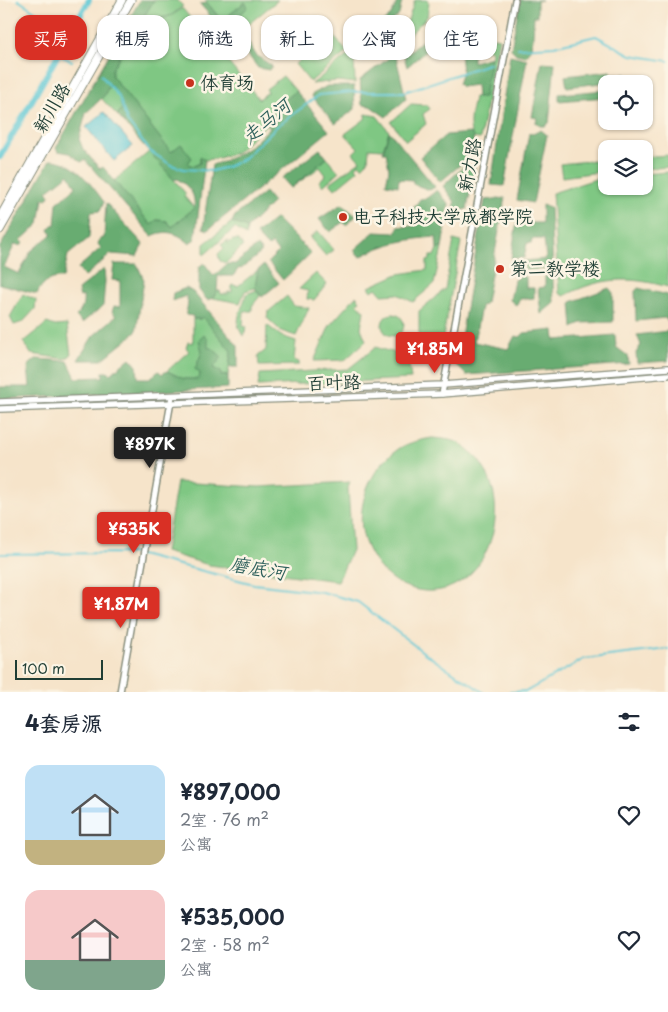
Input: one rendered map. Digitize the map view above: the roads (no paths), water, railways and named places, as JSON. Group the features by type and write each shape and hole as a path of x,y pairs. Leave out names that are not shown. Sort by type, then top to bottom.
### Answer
{"main road":[{"name":"新川路","path":"0,230 1,221 122,0"},
{"name":"新川路","path":"1,221 131,0"}],"street":[{"name":"新力路","path":"442,394 515,0"},
{"name":"百叶路","path":"0,409 443,385 668,368"},
{"name":"百叶路","path":"0,402 442,394 668,375"},
{"path":"120,692 172,399"}],"water":[{"path":"104,112 133,146 114,161 86,127"}],"waterway":[{"path":"18,0 41,15"},
{"path":"0,157 89,0"},
{"name":"走马河","path":"518,48 554,46 596,36 631,55 668,61"},
{"name":"走马河","path":"101,75 119,97 127,121 150,151 171,165 184,169 212,171 227,167 243,159 276,127 319,95 352,92 404,92 491,63"},
{"name":"磨底河","path":"0,554 132,553 254,584 322,592 358,602 427,655 483,692"},
{"name":"磨底河","path":"510,692 527,691 584,659 668,649"}],"place":[{"name":"体育场","path":"190,83"},
{"name":"电子科技大学成都学院","path":"343,217"},
{"name":"第二教学楼","path":"500,269"}]}
